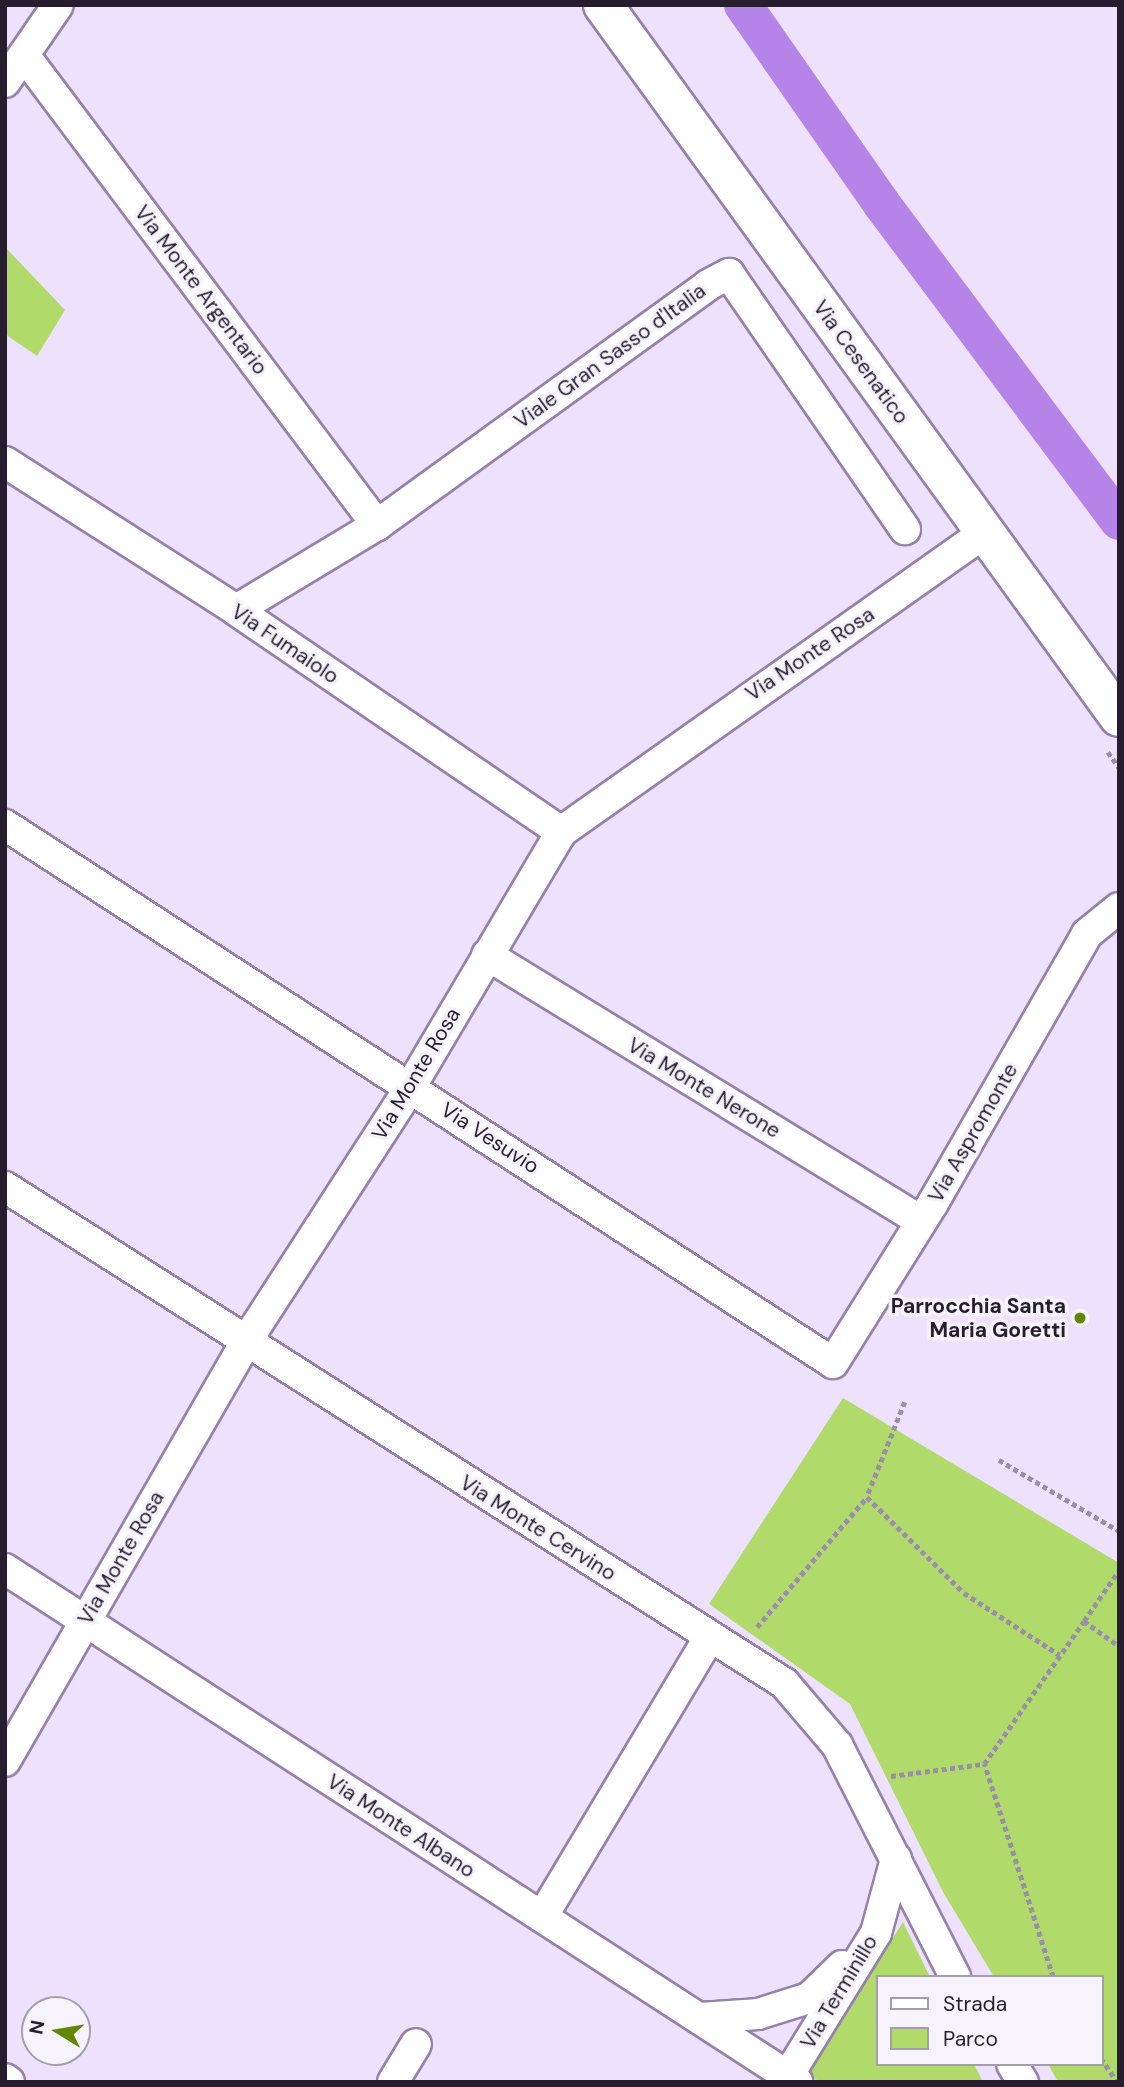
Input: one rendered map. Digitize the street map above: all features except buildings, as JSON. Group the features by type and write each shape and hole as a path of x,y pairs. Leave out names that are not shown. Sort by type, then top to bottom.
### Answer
{"main road":[{"name":"Via Cesenatico","path":"603,5 1119,717"}],"street":[{"path":"5,82 58,5"},
{"name":"Via Monte Argentario","path":"24,55 377,525"},
{"name":"Viale Gran Sasso d'Italia","path":"236,610 377,525 708,285 729,274 905,529"},
{"name":"Via Fumaiolo","path":"5,462 236,610 561,832"},
{"name":"Via Monte Rosa","path":"5,1761 244,1343 411,1086 561,832 984,533"},
{"name":"Via Vesuvio","path":"5,825 411,1086 833,1363"},
{"name":"Via Aspromonte","path":"833,1363 921,1221 1087,934 1119,908"},
{"name":"Via Monte Nerone","path":"487,955 921,1221"},
{"name":"Via Monte Cervino","path":"5,1187 244,1343 784,1683 837,1745 955,1975"},
{"name":"Via Monte Albano","path":"5,1569 700,2018 790,2080"},
{"path":"542,1917 710,1636"},
{"name":"Via Terminillo","path":"790,2080 876,1933 896,1859"},
{"path":"700,2018 758,2014 810,1998 876,1933"},
{"path":"393,2082 416,2045"},
{"path":"1013,2066 1023,2082"}],"path":[{"path":"738,1654 768,1610 867,1497 905,1402"},
{"path":"999,1460 1119,1531"},
{"path":"867,1497 964,1593 1060,1655"},
{"path":"856,1782 984,1764 1119,1570"},
{"path":"1084,1621 1119,1646"},
{"path":"984,1764 1052,1975"},
{"path":"1103,2062 1117,2082"}],"green space":[{"path":"5,247 65,310 37,356 5,334"},
{"path":"843,1398 1119,1563 1119,2082 1058,2082 1049,2066 1103,2066 1103,1975 993,1975 943,1892 850,1704 709,1604"},
{"path":"903,1922 929,1975 876,1975 876,2066 975,2066 983,2082 820,2082 806,2073"}],"waterway":[{"path":"743,5 881,203 1119,521"}],"place":[{"name":"Parrocchia Santa Maria Goretti","path":"1080,1318"}]}
